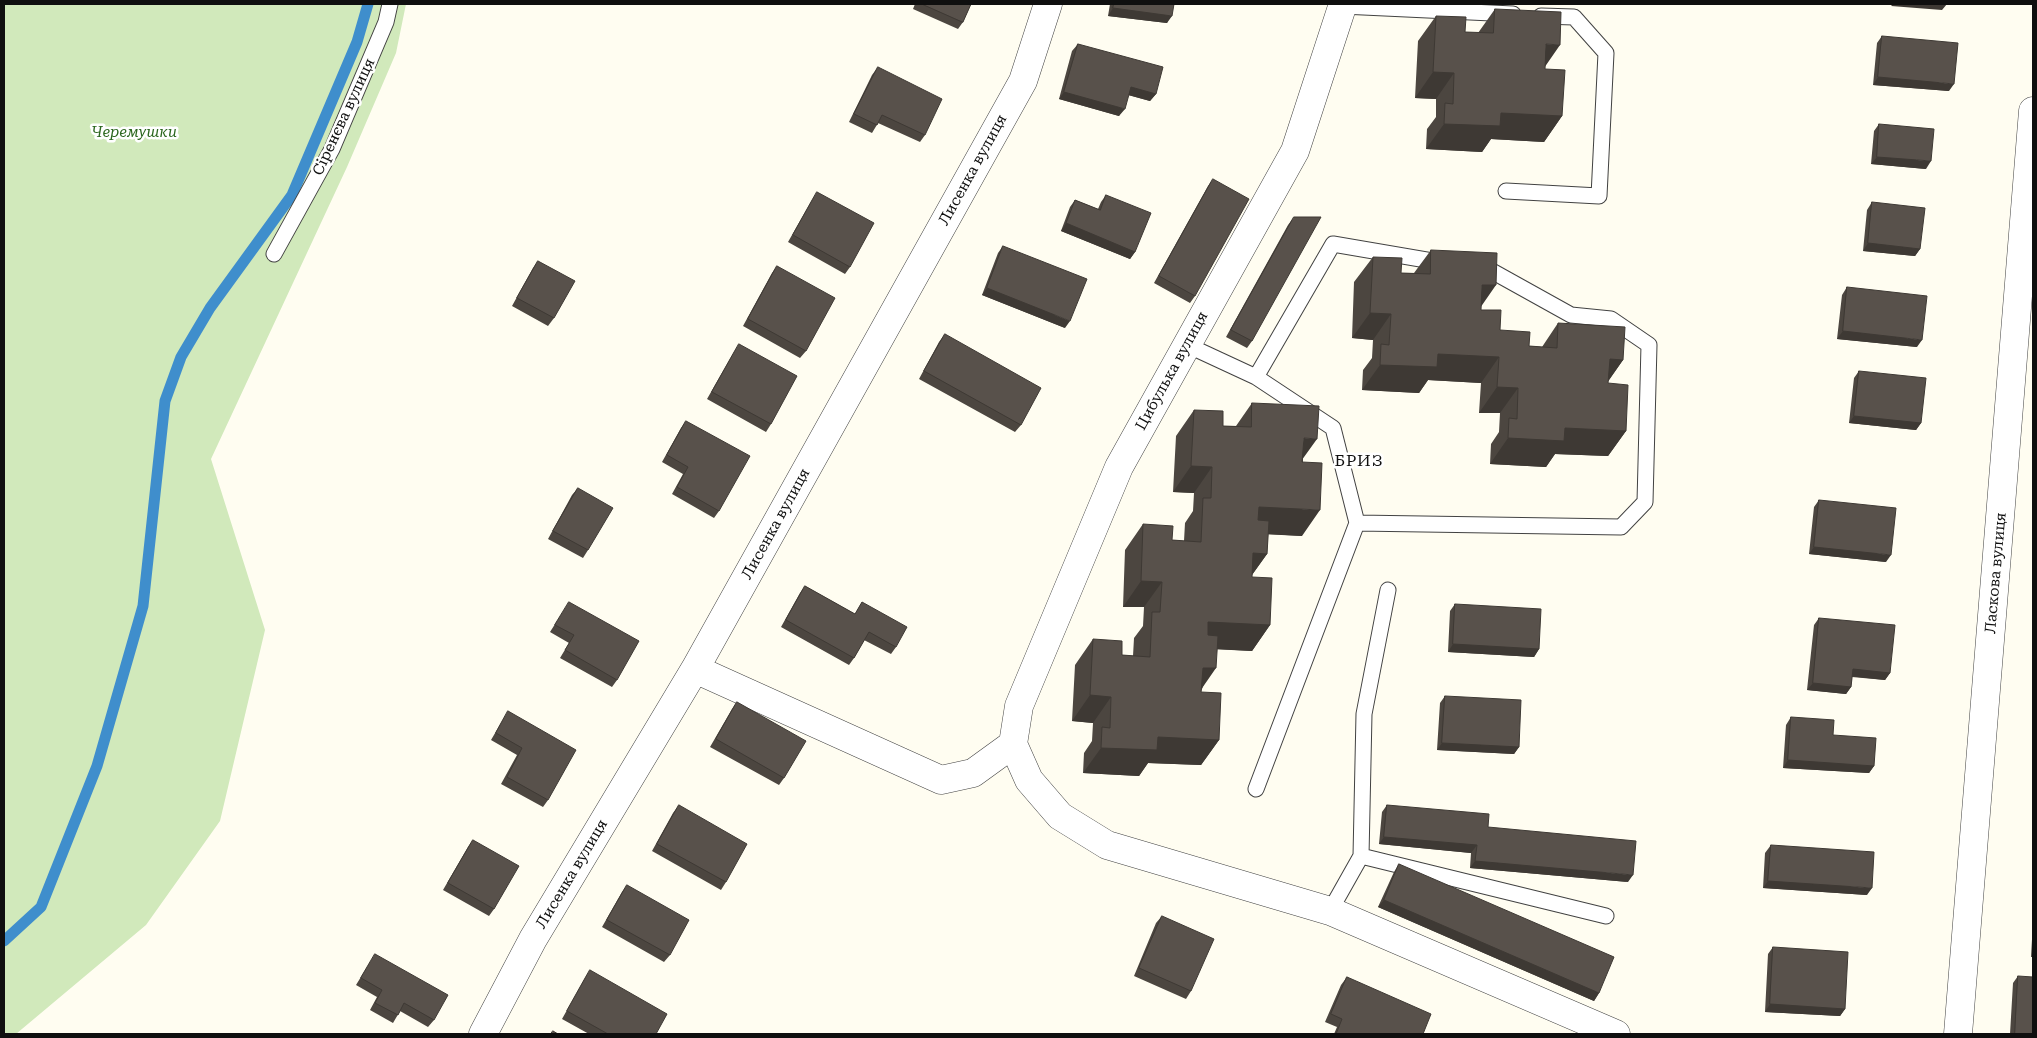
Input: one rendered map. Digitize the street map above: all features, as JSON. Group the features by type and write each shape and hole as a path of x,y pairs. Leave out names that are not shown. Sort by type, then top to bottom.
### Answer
{"street":[{"name":"Лисенка вулиця","path":"483,1034 533,938 695,669 1023,81 1048,4"},
{"name":"Цибулька вулиця","path":"1013,744 1020,706 1119,467 1295,151 1343,5"},
{"name":"Ласкова вулиця","path":"1958,1034 2033,111"},
{"path":"695,669 941,780 973,773 1013,744 1029,780 1060,816 1107,845 1330,911 1616,1034"}],"lane":[{"name":"Сіренєва вулиця","path":"274,254 332,149 386,22 390,4"},
{"path":"1343,5 1574,17 1606,53 1599,196 1506,191"},
{"path":"1256,377 1333,244 1490,270 1571,315 1610,319 1649,345 1645,502 1621,527 1357,523"},
{"path":"1187,345 1256,377 1333,428 1357,523 1256,789"},
{"path":"1330,911 1361,856 1364,714 1388,590"},
{"path":"1361,856 1606,916"}],"green space":[{"name":"Черемушки","path":"4,4 406,4 396,53 347,167 211,459 265,630 220,821 146,925 16,1034 4,1034"}],"building":[{"path":"922,4 971,4 963,22"},
{"path":"1114,4 1174,4 1172,16 1113,8"},
{"path":"1495,9 1561,12 1560,45 1546,44 1545,69 1565,70 1562,116 1501,113 1500,126 1444,124 1445,103 1453,104 1454,73 1433,72 1436,16 1466,17 1465,32 1493,33"},
{"path":"1882,36 1958,43 1954,84 1878,77"},
{"path":"1078,44 1163,67 1156,94 1131,87 1125,109 1064,92"},
{"path":"878,67 942,99 925,135 882,115 877,125 854,114"},
{"path":"1879,124 1934,129 1931,161 1877,157"},
{"path":"1213,179 1249,199 1195,296 1159,276"},
{"path":"817,192 874,223 850,267 793,235"},
{"path":"1106,195 1151,213 1135,252 1066,223 1075,200 1100,210"},
{"path":"1872,202 1925,208 1920,249 1868,243"},
{"path":"1294,217 1321,217 1252,341 1231,330"},
{"path":"1003,246 1087,279 1070,321 987,288"},
{"path":"1431,250 1497,253 1496,285 1482,285 1481,310 1501,310 1500,330 1530,332 1529,346 1557,348 1558,323 1625,327 1623,360 1610,359 1608,383 1628,385 1626,431 1565,428 1564,441 1508,438 1509,418 1517,419 1518,388 1497,387 1499,357 1438,354 1437,367 1380,365 1381,344 1389,345 1391,314 1370,313 1373,257 1402,258 1401,273 1430,274"},
{"path":"538,261 575,281 554,318 517,298"},
{"path":"777,266 835,298 806,351 748,319"},
{"path":"1847,287 1927,296 1922,340 1843,331"},
{"path":"945,334 1041,388 1021,425 924,371"},
{"path":"739,344 797,376 771,424 712,392"},
{"path":"1859,371 1926,378 1921,423 1854,416"},
{"path":"1252,403 1319,406 1317,439 1304,438 1302,462 1322,463 1320,510 1259,507 1258,520 1269,521 1267,554 1253,553 1252,577 1272,578 1270,625 1208,622 1208,635 1218,636 1216,668 1203,668 1201,692 1221,693 1219,740 1158,737 1157,750 1101,748 1102,727 1110,728 1111,697 1090,695 1093,639 1122,641 1122,655 1150,657 1152,612 1160,612 1162,582 1141,581 1143,524 1173,526 1172,540 1201,542 1203,498 1211,498 1212,467 1191,466 1194,410 1223,411 1223,426 1251,427"},
{"path":"686,421 750,456 719,511 677,487 688,467 667,455"},
{"path":"578,488 613,508 588,550 553,531"},
{"path":"1819,500 1896,508 1891,555 1814,547"},
{"path":"805,586 855,614 862,602 907,627 896,647 869,632 854,658 786,620"},
{"path":"569,602 639,641 617,680 565,650 574,635 555,625"},
{"path":"1455,604 1541,609 1539,649 1453,644"},
{"path":"1819,618 1895,625 1890,673 1853,669 1851,687 1813,683"},
{"path":"1445,696 1521,700 1519,747 1442,743"},
{"path":"737,702 806,741 784,778 716,739"},
{"path":"508,711 576,750 548,800 507,777 522,748 496,733"},
{"path":"1791,717 1834,720 1833,735 1876,738 1874,766 1788,760"},
{"path":"679,805 747,844 726,882 657,844"},
{"path":"1387,805 1489,814 1488,827 1636,841 1633,875 1475,861 1477,845 1384,837"},
{"path":"473,840 519,866 494,909 448,883"},
{"path":"1771,845 1874,852 1872,888 1768,881"},
{"path":"1399,864 1614,957 1599,993 1384,900"},
{"path":"627,885 689,920 670,955 607,920"},
{"path":"1162,916 1214,939 1191,991 1139,968"},
{"path":"1773,947 1848,952 1845,1009 1770,1004"},
{"path":"375,954 448,995 434,1020 404,1003 398,1015 375,1003 382,990 361,978"},
{"path":"590,970 667,1014 656,1034 608,1034 567,1011"},
{"path":"2018,976 2033,977 2033,1034 2015,1034"},
{"path":"1347,977 1431,1014 1423,1034 1336,1034 1342,1019 1331,1014"}],"waterway":[{"path":"4,941 41,907 97,766 143,606 165,401 181,357 210,308 292,195 357,42 368,4"}],"district":[{"name":"БРИЗ","path":"1359,461"}]}
